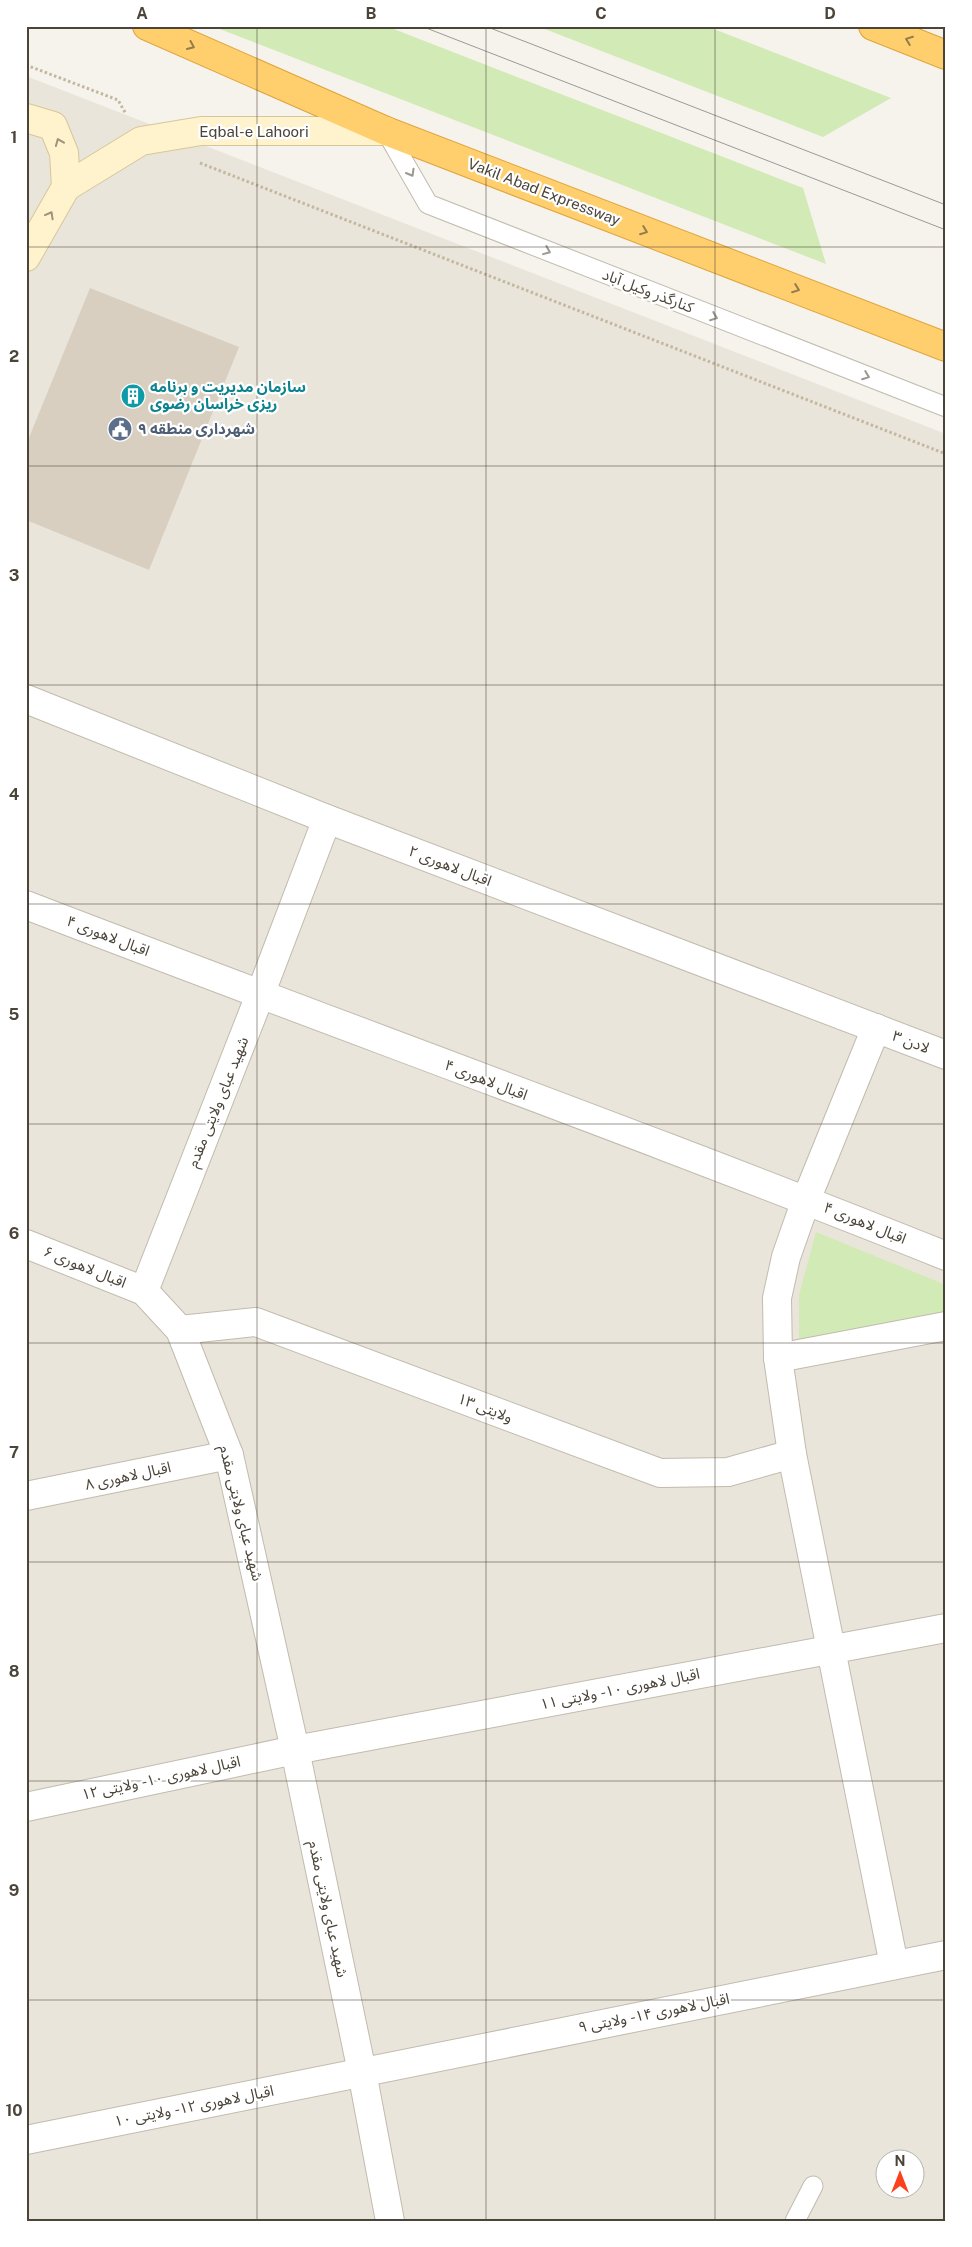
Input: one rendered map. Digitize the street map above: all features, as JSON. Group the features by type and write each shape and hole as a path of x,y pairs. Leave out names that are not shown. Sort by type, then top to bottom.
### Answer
{"highway":[{"name":"Vakil Abad Expressway","path":"147,26 386,131 946,347"},
{"path":"872,26 946,55"}],"main road":[{"path":"26,118 53,126 64,153 66,187"},
{"name":"Eqbal-e Lahoori","path":"26,257 66,187 141,141 201,131 386,131"}],"street":[{"name":"اقبال لاهوری ۲","path":"26,699 327,819 876,1028"},
{"name":"شهید عبای ولایتی مقدم","path":"327,819 144,1291 180,1330 229,1455 295,1750 362,2072 390,2221"},
{"name":"اقبال لاهوری ۴","path":"26,905 806,1200 946,1256"},
{"name":"لادن ۳","path":"876,1028 946,1055"},
{"path":"876,1028 806,1200 786,1257 777,1298 778,1358 792,1454 894,1965"},
{"name":"اقبال لاهوری ۶","path":"26,1244 144,1291"},
{"name":"ولایتی ۱۳","path":"180,1330 256,1322 660,1474 728,1472 792,1454"},
{"path":"778,1358 946,1326"},
{"name":"اقبال لاهوری ۸","path":"26,1496 229,1455"},
{"name":"اقبال لاهوری ۱۰ - ولایتی ۱۱","path":"295,1750 946,1628"},
{"name":"اقبال لاهوری ۱۰ - ولایتی ۱۲","path":"26,1807 295,1750"},
{"name":"اقبال لاهوری ۱۴ - ولایتی ۹","path":"362,2072 946,1955"},
{"name":"اقبال لاهوری ۱۲ - ولایتی ۱۰","path":"26,2140 362,2072"}],"lane":[{"name":"کنارگذر وکیل آباد","path":"386,131 428,204 946,408"},
{"path":"795,2221 813,2186"}],"path":[{"path":"26,64 118,100 141,141"},
{"path":"197,162 946,454"}],"shaded area":[{"path":"26,76 946,434 946,2221 26,2221"}],"green space":[{"path":"212,26 386,26 803,188 826,264"},
{"path":"537,26 706,26 891,98 823,137"},
{"path":"816,1232 946,1285 946,1316 799,1339 799,1295"}],"building":[{"name":"سازمان مدیریت و برنامه ریزی خراسان رضوی","path":"90,288 239,347 149,570 26,520 26,445"}],"tram line":[{"path":"421,26 946,230"},
{"path":"485,26 946,205"}],"place":[{"name":"سازمان مدیریت و برنامه ریزی خراسان رضوی","path":"133,396"},
{"name":"شهرداری منطقه ۹","path":"120,429"}]}
